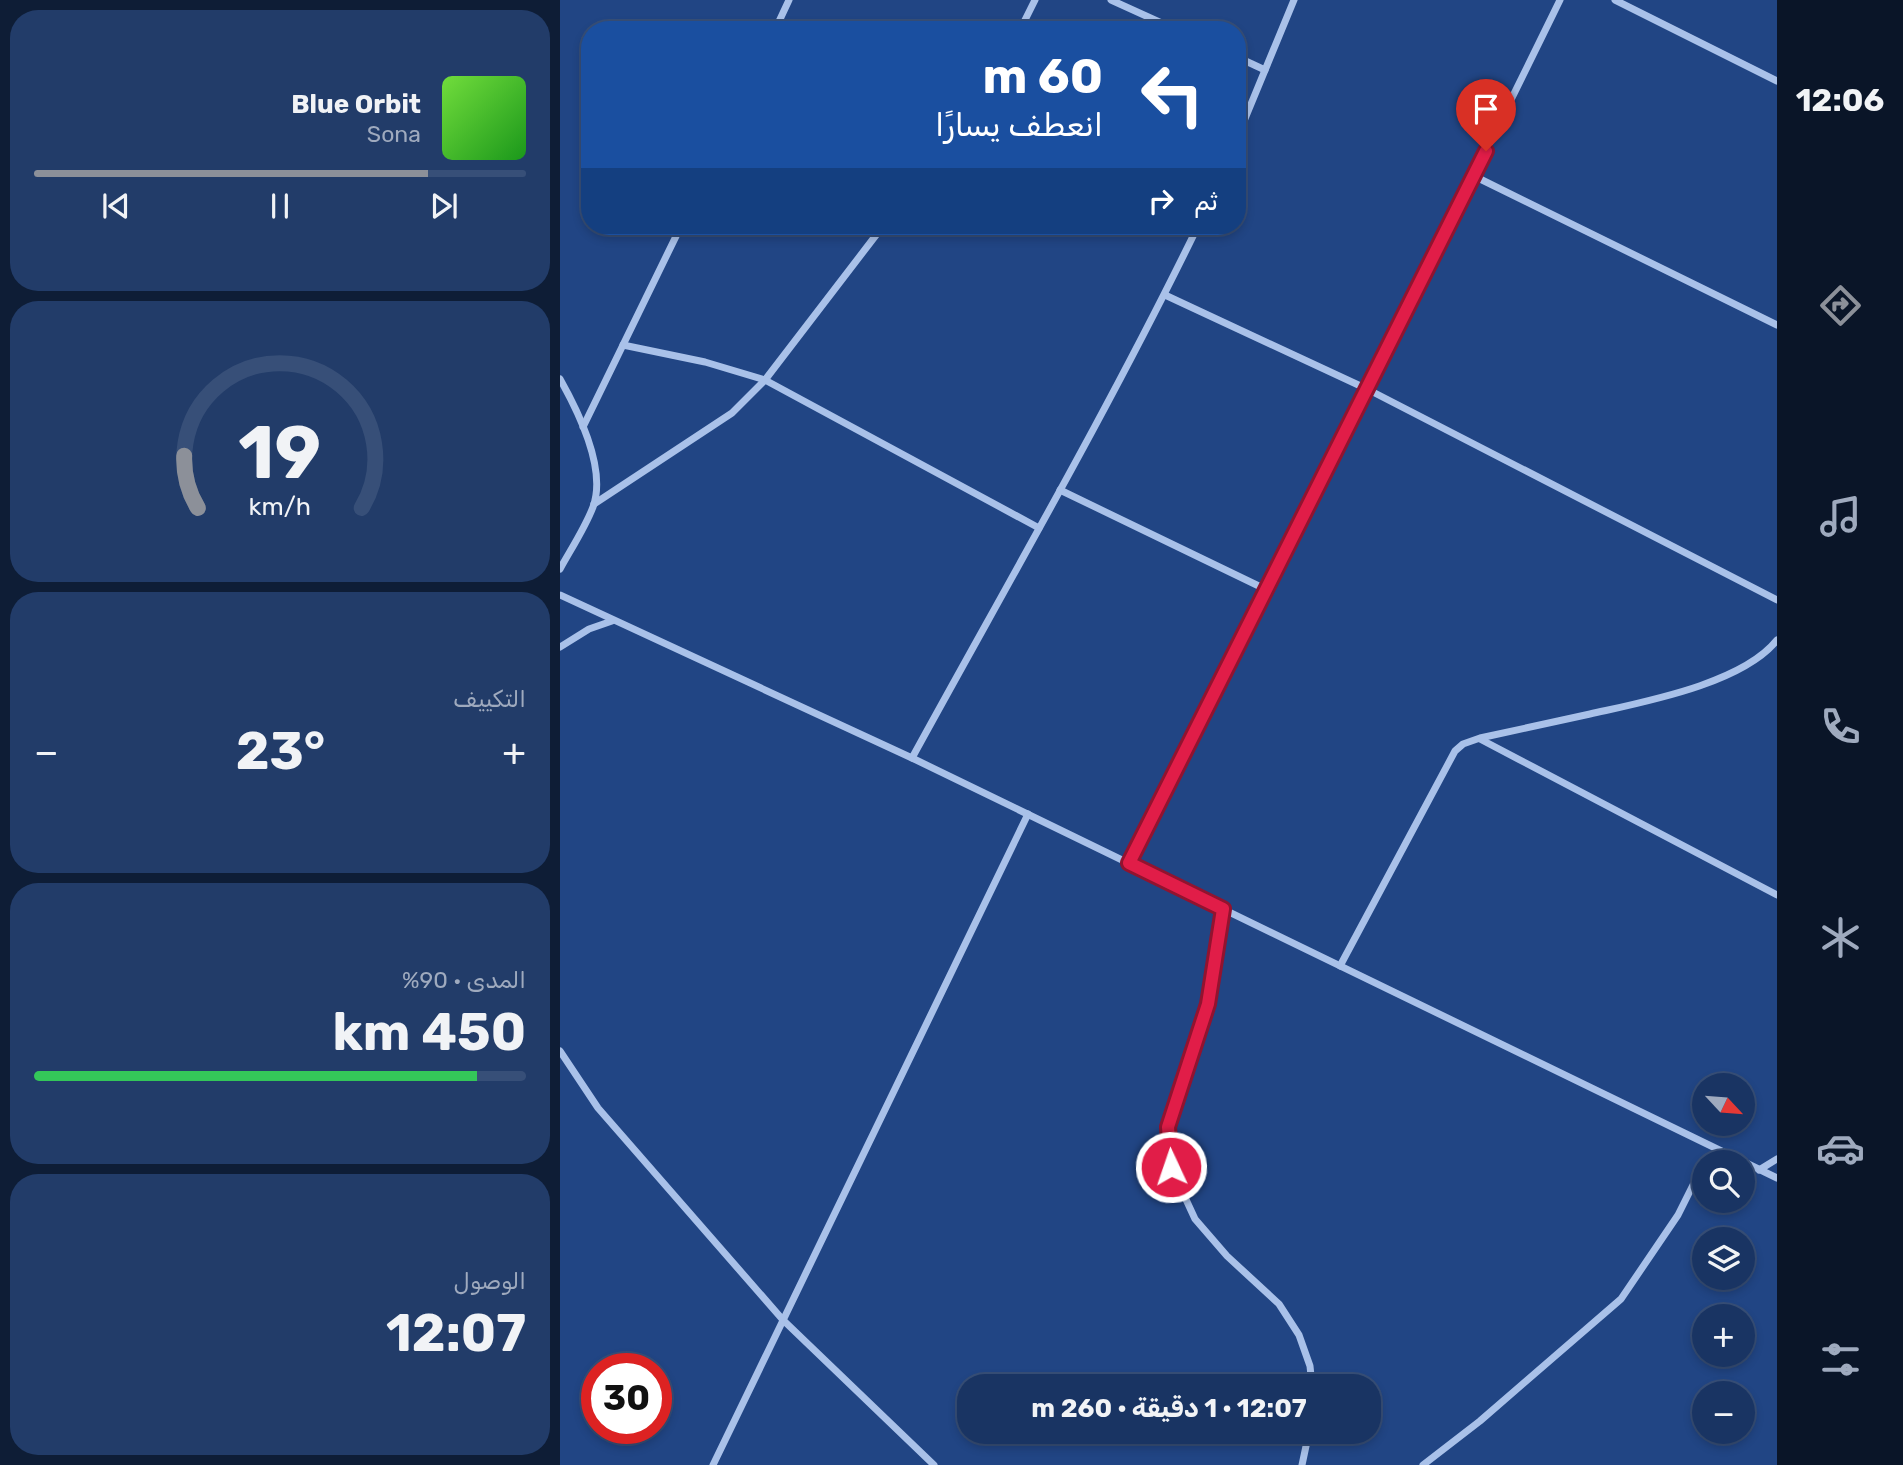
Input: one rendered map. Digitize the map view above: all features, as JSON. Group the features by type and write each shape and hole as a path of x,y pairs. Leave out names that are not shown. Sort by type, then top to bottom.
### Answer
{"street":[{"path":"779,21 789,0"},
{"path":"1024,21 1035,0"},
{"path":"1111,0 1157,21"},
{"path":"1246,116 1294,0"},
{"path":"1129,863 1560,0"},
{"path":"1615,0 1777,81"},
{"path":"1246,61 1265,70"},
{"path":"1474,176 1777,325"},
{"path":"583,427 677,235"},
{"path":"594,504 732,413 765,380 876,235"},
{"path":"912,758 1060,490 1165,295 1194,235"},
{"path":"1165,295 1367,390 1777,600"},
{"path":"623,345 705,362 765,380 1039,528"},
{"path":"560,379 583,427 592,453 597,482 594,504 560,569"},
{"path":"1060,490 1265,589"},
{"path":"560,595 912,758 1777,1178"},
{"path":"560,647 589,629 612,621"},
{"path":"1339,965 1455,751 1463,744 1674,696 1728,674 1768,652 1777,640"},
{"path":"1480,738 1777,895"},
{"path":"713,1465 1028,814"},
{"path":"1223,909 1208,1004 1168,1127 1171,1167 1195,1219 1227,1256 1279,1304 1299,1335 1310,1374"},
{"path":"560,1051 598,1108 783,1320 934,1465"},
{"path":"1759,1170 1777,1159"},
{"path":"1423,1465 1480,1421 1621,1298 1678,1215 1692,1188"},
{"path":"1302,1465 1306,1444"}],"route":[{"path":"1171,1167 1168,1127 1208,1004 1223,909 1129,863 1486,151"}]}
